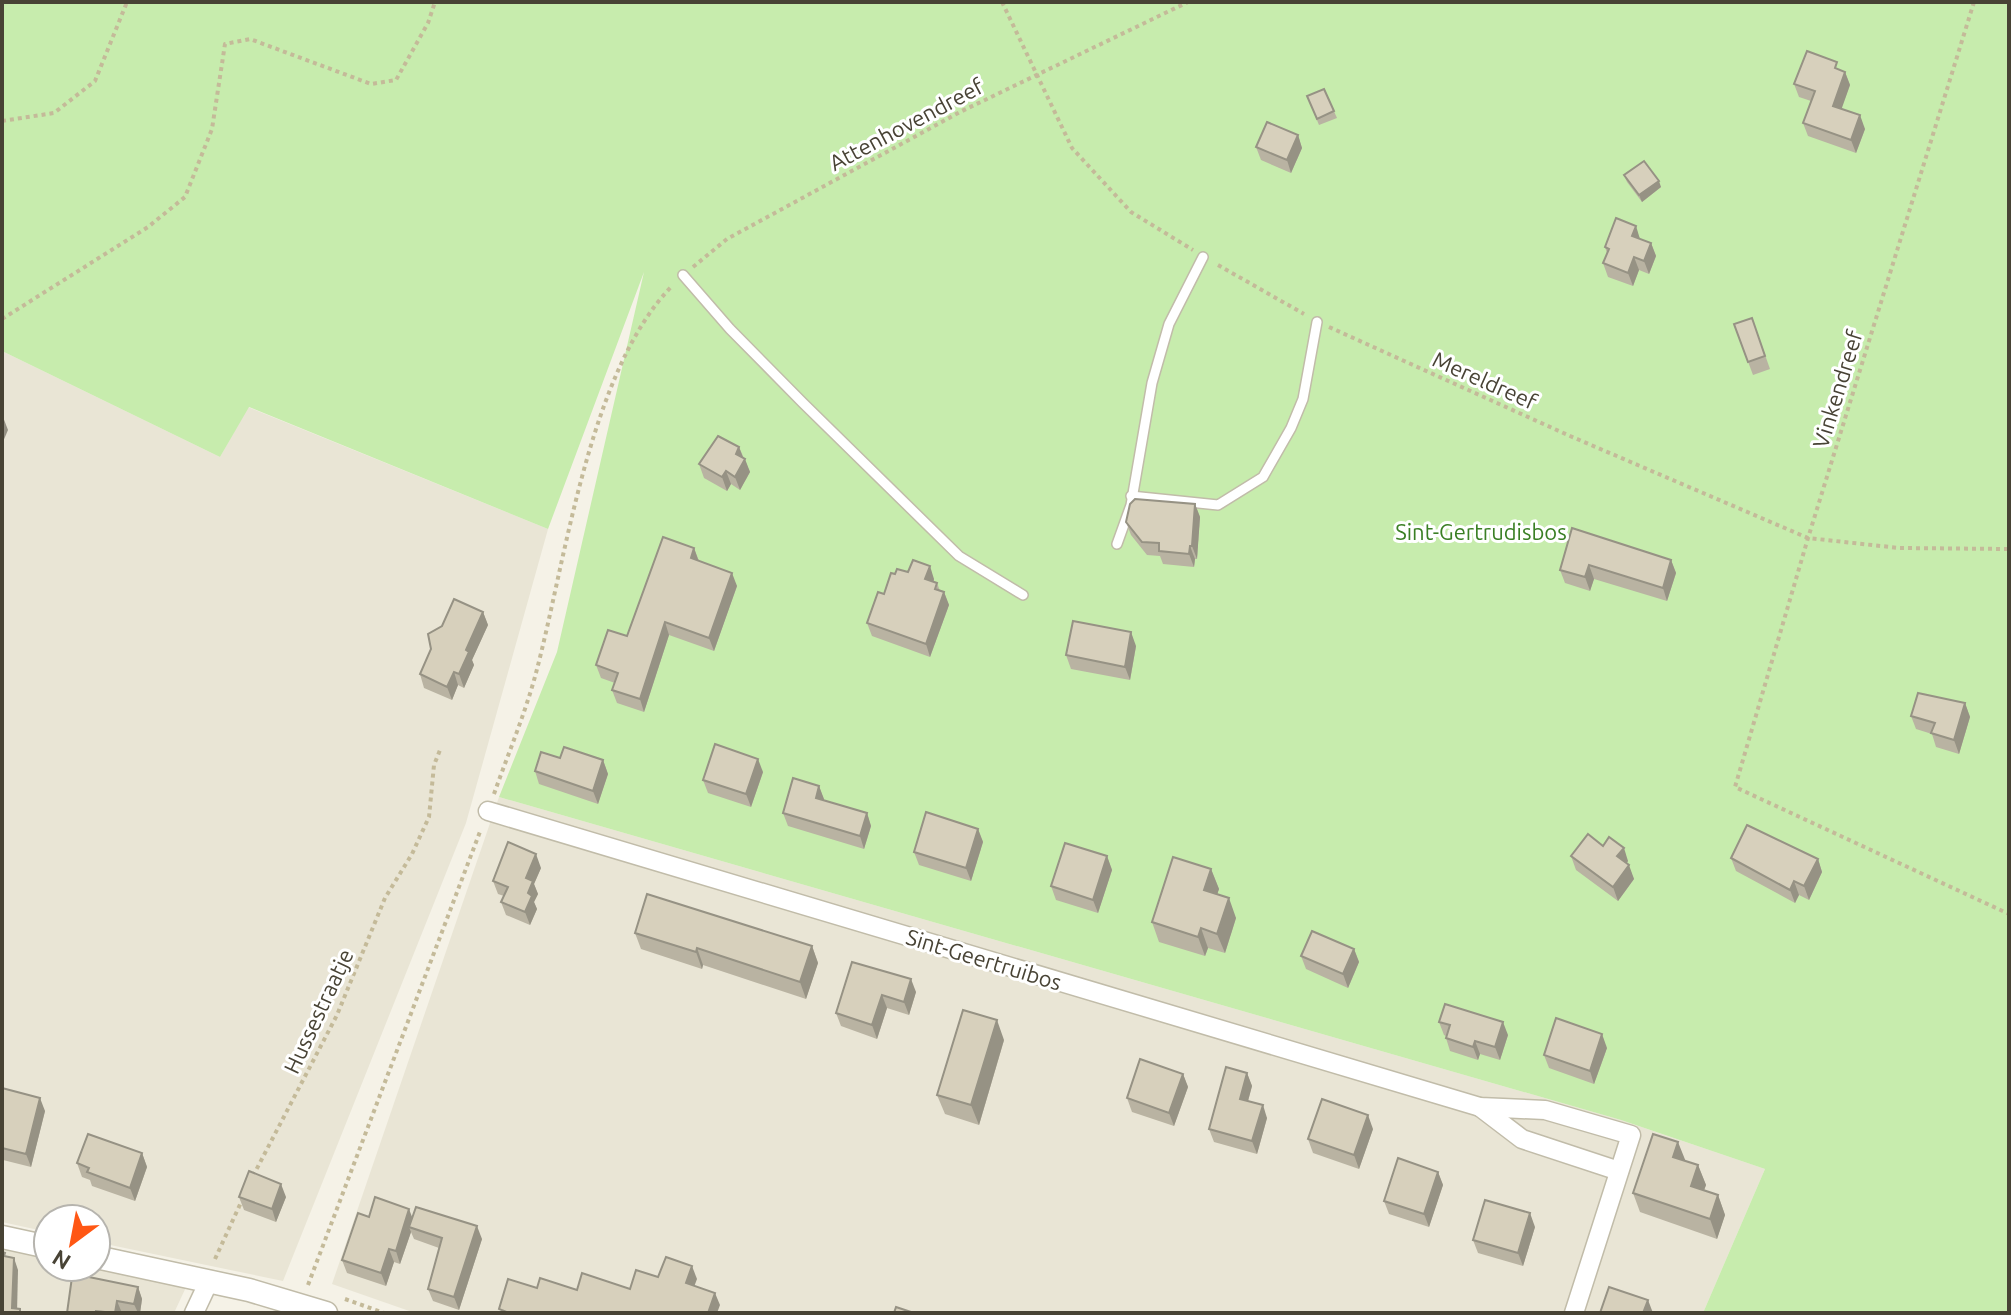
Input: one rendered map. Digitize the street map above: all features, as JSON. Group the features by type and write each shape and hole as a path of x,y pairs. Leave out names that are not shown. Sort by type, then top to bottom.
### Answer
{"street":[{"name":"Sint-Geertruibos","path":"488,811 1480,1107 1545,1110 1631,1135 1574,1313"},
{"name":"Sint-Geertruibos","path":"1480,1107 1522,1139 1619,1171"},
{"path":"2,1237 32,1244"},
{"path":"112,1260 209,1281 326,1313"},
{"path":"194,1313 209,1281"}],"lane":[{"path":"1117,544 1131,496 1152,383 1169,324 1203,257"},
{"path":"683,275 730,329 959,556 1023,595"},
{"path":"1131,496 1218,505 1263,477 1291,428 1303,399 1317,322"}],"path":[{"path":"2,121 54,113 95,81 127,2"},
{"path":"2,319 148,227 185,197 212,129 225,44 250,39 371,84 396,80 428,23 435,2"},
{"name":"Mereldreef","path":"1002,2 1072,148 1131,212 1317,322 1570,436 1808,538 1899,548 2009,549"},
{"name":"Attenhovendreef","path":"656,302 727,239 960,112 1188,2"},
{"name":"Vinkendreef","path":"1974,2 1808,538 1735,787 2009,914"},
{"name":"Hussestraatje","path":"209,1281 211,1266 241,1201 337,1015 385,898 412,854 429,817 434,765 440,750"}],"shaded area":[{"path":"2,351 220,457 248,407 548,529 466,823 283,1281 112,1245 112,1203 32,1203 32,1229 2,1222"},
{"path":"499,797 1621,1120 1765,1169 1703,1313 415,1313 332,1284"},
{"path":"2,1249 32,1255 32,1283 112,1283 112,1270 187,1285 174,1313 2,1313"}],"green space":[{"name":"Sint-Gertrudisbos","path":"2,2 2009,2 2009,1313 1703,1313 1765,1169 1621,1120 499,797 557,652 644,272 548,529 249,407 220,457 2,351"}],"building":[{"path":"1807,51 1837,62 1835,68 1845,72 1833,106 1860,115 1851,140 1803,123 1815,91 1794,84"},
{"path":"1324,89 1334,111 1317,119 1307,96"},
{"path":"1267,122 1298,135 1287,160 1256,147"},
{"path":"1644,161 1659,181 1639,195 1624,175"},
{"path":"1616,218 1636,226 1632,236 1651,243 1644,261 1634,257 1628,273 1603,263 1609,249 1605,247"},
{"path":"1752,318 1765,356 1748,362 1734,324"},
{"path":"718,436 739,447 736,454 745,459 735,477 726,471 722,477 699,464"},
{"path":"1135,499 1195,504 1189,554 1159,551 1159,543 1142,542 1126,522 1130,504"},
{"path":"1572,528 1671,560 1663,588 1589,565 1585,577 1560,570"},
{"path":"663,537 694,548 691,558 732,573 709,638 665,622 640,699 612,690 618,673 596,665 608,630 627,636"},
{"path":"913,560 930,566 925,579 937,583 935,589 944,592 926,644 867,623 878,592 884,594 891,573 895,574 897,569 908,572"},
{"path":"454,599 483,612 459,674 454,672 447,687 420,674 431,649 428,634 442,626"},
{"path":"1073,621 1131,632 1125,667 1066,655"},
{"path":"1918,693 1965,703 1954,740 1931,733 1935,723 1911,716"},
{"path":"715,744 758,759 746,794 703,780"},
{"path":"564,747 603,760 593,791 535,771 541,752 560,758"},
{"path":"793,778 819,786 816,798 867,813 860,836 783,813"},
{"path":"926,812 978,829 966,868 914,852"},
{"path":"1747,825 1818,859 1804,886 1794,881 1790,890 1731,858"},
{"path":"1588,834 1603,846 1609,837 1624,848 1617,856 1629,865 1613,887 1571,856"},
{"path":"508,842 536,854 526,878 533,881 528,893 532,896 525,912 501,902 508,887 493,881"},
{"path":"1065,843 1107,856 1093,900 1051,886"},
{"path":"1173,857 1211,869 1204,890 1229,898 1217,934 1201,928 1198,937 1152,922"},
{"path":"647,894 812,946 800,982 697,948 696,952 635,933"},
{"path":"1312,931 1354,949 1343,974 1301,956"},
{"path":"852,962 911,979 904,1002 882,995 872,1025 836,1013"},
{"path":"1445,1004 1503,1022 1495,1047 1475,1041 1473,1047 1446,1038 1450,1025 1439,1022"},
{"path":"963,1010 997,1020 971,1105 937,1095"},
{"path":"1556,1018 1602,1034 1590,1071 1544,1055"},
{"path":"1140,1059 1183,1074 1169,1113 1127,1098"},
{"path":"1226,1067 1247,1073 1240,1099 1263,1105 1252,1141 1209,1129"},
{"path":"2,1088 40,1098 26,1154 2,1148"},
{"path":"1322,1099 1368,1115 1354,1155 1308,1139"},
{"path":"88,1134 142,1153 130,1188 87,1172 89,1168 77,1163"},
{"path":"1653,1134 1678,1142 1673,1157 1698,1165 1691,1186 1718,1195 1710,1219 1633,1193"},
{"path":"1398,1158 1438,1172 1424,1214 1384,1201"},
{"path":"249,1171 281,1184 272,1209 239,1197"},
{"path":"375,1197 409,1209 396,1251 389,1249 381,1273 342,1260 358,1213 369,1217"},
{"path":"1485,1200 1530,1213 1518,1253 1473,1240"},
{"path":"416,1207 477,1226 454,1297 428,1289 442,1238 409,1227"},
{"path":"2,1252 4,1256 14,1258 12,1308 20,1309 20,1313 2,1313"},
{"path":"666,1257 692,1266 686,1283 715,1293 708,1313 509,1313 499,1309 508,1279 537,1288 540,1278 577,1290 582,1273 630,1289 636,1270 658,1277"},
{"path":"112,1282 138,1287 134,1304 117,1301 115,1313 67,1313 71,1283"},
{"path":"1609,1287 1648,1300 1643,1313 1600,1313"},
{"path":"896,1307 914,1313 894,1313"}]}
